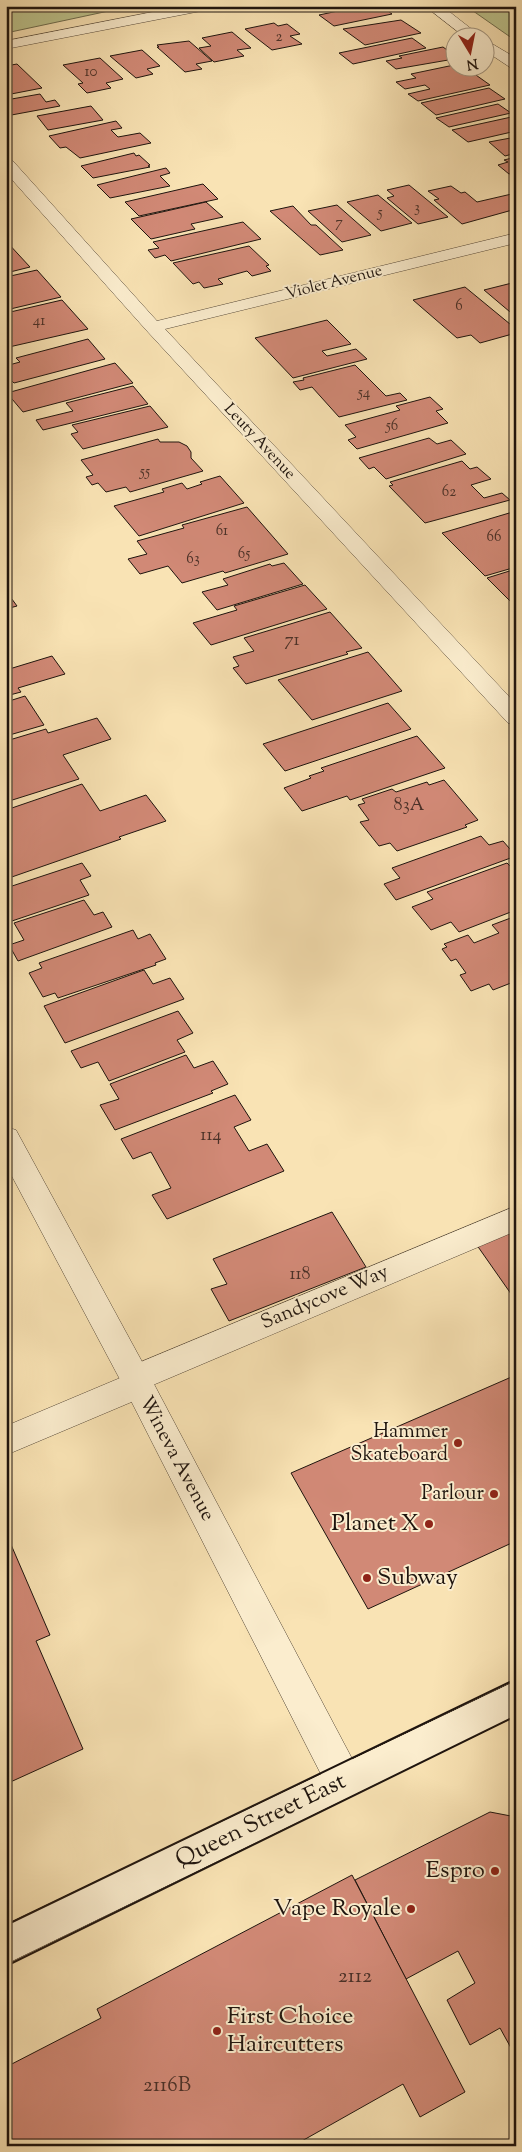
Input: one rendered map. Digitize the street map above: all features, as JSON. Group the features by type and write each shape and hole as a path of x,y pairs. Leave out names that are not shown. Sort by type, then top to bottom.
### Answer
{"street":[{"path":"6,45 206,6"},
{"path":"432,6 462,28"},
{"path":"494,50 516,66"},
{"name":"Leuty Avenue","path":"7,166 153,327 516,718"},
{"name":"Violet Avenue","path":"153,327 516,238"},
{"name":"Wineva Avenue","path":"6,1138 136,1382 344,1781"},
{"name":"Sandycove Way","path":"6,1441 136,1382 516,1218"},
{"name":"Queen Street East","path":"6,1945 516,1698"}],"green space":[{"path":"6,6 132,6 6,33"},
{"path":"466,6 516,6 516,41"}],"building":[{"path":"362,6 381,6 392,14 334,26 319,15"},
{"path":"401,20 421,33 365,45 343,29"},
{"path":"274,23 278,26 287,24 300,34 290,36 302,44 272,50 245,29"},
{"path":"232,32 251,48 237,50 244,56 214,62 199,48 211,46 202,38"},
{"path":"412,38 426,48 353,64 339,53"},
{"path":"189,41 212,61 196,64 202,69 185,72 157,47 159,47 157,45"},
{"path":"444,48 444,61 396,69 386,61 402,58 399,56"},
{"path":"142,50 160,66 147,69 153,74 136,78 110,56"},
{"path":"100,58 123,79 106,83 111,88 87,93 78,84 83,83 63,65"},
{"path":"17,64 42,88 6,95 6,66"},
{"path":"444,67 444,78 480,78 490,85 418,101 408,94 430,89 425,85 405,89 396,82 416,78 411,74"},
{"path":"489,88 505,99 436,115 421,103"},
{"path":"40,94 46,102 55,100 60,106 6,116 6,100"},
{"path":"498,104 511,113 449,127 436,118"},
{"path":"91,106 103,120 48,130 37,116"},
{"path":"516,116 516,131 468,142 452,130"},
{"path":"116,121 122,128 111,130 118,137 140,133 151,143 80,158 66,147 60,148 49,136"},
{"path":"516,137 516,153 505,156 489,142"},
{"path":"134,153 136,156 139,155 150,167 93,178 81,166"},
{"path":"516,157 516,172 509,174 498,165 508,162 504,160"},
{"path":"166,168 170,173 160,176 170,186 110,198 97,185"},
{"path":"203,184 218,199 139,216 125,202"},
{"path":"409,185 448,217 418,224 387,198 394,196 387,190"},
{"path":"451,186 461,193 465,192 477,202 516,193 516,209 462,224 434,200 439,199 428,191"},
{"path":"378,195 412,223 381,231 347,202"},
{"path":"206,202 223,217 191,224 195,229 151,239 131,219"},
{"path":"337,205 371,235 342,242 308,211"},
{"path":"293,206 311,225 316,225 343,250 320,255 270,211"},
{"path":"243,222 261,239 171,261 165,255 155,258 148,250 159,248 153,242"},
{"path":"6,241 30,267 6,273"},
{"path":"249,246 269,265 266,266 271,271 252,276 247,271 218,279 223,284 204,288 199,282 193,284 173,263"},
{"path":"37,270 61,297 6,310 6,277"},
{"path":"516,282 516,317 484,290"},
{"path":"465,287 516,329 516,333 480,343 471,335 457,338 413,300"},
{"path":"62,300 88,329 9,347 6,345 6,313"},
{"path":"327,320 351,344 322,351 327,356 356,349 367,359 293,378 255,338"},
{"path":"88,339 105,359 14,383 12,381 6,383 6,362 9,365 20,362 16,358"},
{"path":"115,363 133,383 23,412 7,393"},
{"path":"355,365 386,396 400,393 407,400 339,417 312,387 300,390 293,382 304,380 303,378"},
{"path":"133,386 148,404 43,430 36,420 73,411 66,403"},
{"path":"430,397 443,409 436,411 448,423 357,449 348,440 356,437 345,425 400,410 396,406"},
{"path":"150,406 168,427 83,449 71,434 78,432 72,425"},
{"path":"429,438 437,444 451,440 466,454 386,479 374,467 369,469 359,458"},
{"path":"158,439 160,442 179,442 187,446 191,452 191,458 203,471 130,492 126,487 106,492 98,483 92,485 86,477 93,475 81,460"},
{"path":"462,461 470,469 477,467 491,479 471,485 484,498 502,493 510,500 425,523 389,486 393,485 390,482"},
{"path":"220,476 244,503 139,536 114,506 164,492 162,489 182,483 187,489 202,484 200,482"},
{"path":"247,507 288,554 225,573 223,571 182,583 168,566 140,574 128,559 147,554 137,541 184,528 182,525"},
{"path":"516,511 516,567 485,576 442,533"},
{"path":"284,563 303,584 217,610 202,592 228,585 223,579 270,564 272,566"},
{"path":"516,569 516,602 512,603 487,578"},
{"path":"305,585 327,609 211,645 193,623 237,610 234,606"},
{"path":"6,591 17,606 6,609"},
{"path":"330,612 362,648 346,652 348,654 246,684 233,668 239,666 233,657 254,651 244,638"},
{"path":"368,652 402,691 312,720 278,680"},
{"path":"52,656 65,674 18,688 21,692 6,696 6,670"},
{"path":"25,696 44,725 6,736 6,702"},
{"path":"388,703 411,729 285,771 263,744"},
{"path":"97,718 111,739 63,755 79,779 6,802 6,741 46,729 48,733"},
{"path":"417,736 445,768 350,800 347,796 302,811 284,788 324,771 321,768"},
{"path":"444,780 478,820 465,825 467,827 397,851 390,843 379,846 360,822 369,820 358,805 365,803 362,799 392,789 396,792 427,782 429,785"},
{"path":"82,784 100,811 146,795 166,821 119,837 121,839 6,879 6,810"},
{"path":"481,836 489,845 503,841 516,856 396,900 384,884 400,878 392,868"},
{"path":"82,863 91,876 80,880 89,895 6,923 6,888"},
{"path":"507,863 510,866 516,864 516,910 459,932 451,922 431,930 412,907 433,899 427,892"},
{"path":"84,900 94,915 103,912 112,927 18,961 9,945 24,940 14,923"},
{"path":"516,916 516,981 493,990 489,984 471,991 460,975 466,973 456,959 451,961 442,949 447,947 444,944 468,935 474,943 499,933 492,925"},
{"path":"133,930 138,939 150,934 166,959 155,963 156,965 58,998 55,993 43,997 29,973 42,968 39,963"},
{"path":"144,970 153,984 170,978 184,999 65,1043 44,1006"},
{"path":"178,1011 193,1033 177,1040 185,1052 109,1081 98,1062 81,1068 71,1051"},
{"path":"186,1055 194,1068 213,1061 228,1084 211,1091 213,1093 115,1130 100,1105 119,1099 110,1084"},
{"path":"235,1095 251,1120 234,1127 249,1151 267,1144 284,1171 167,1219 152,1195 171,1188 151,1152 133,1159 121,1139"},
{"path":"332,1212 366,1267 229,1321 211,1289 227,1284 213,1259"},
{"path":"516,1224 516,1301 474,1241"},
{"path":"516,1375 516,1541 368,1609 291,1473"},
{"path":"6,1533 50,1635 36,1641 83,1749 6,1784"},
{"path":"490,1812 516,1817 516,2057 500,2028 470,2045 447,2000 475,1983 458,1951 406,1979 355,1880"},
{"path":"352,1875 465,2092 420,2117 403,2084 293,2146 6,2146 6,2067 101,2018 97,2009"}],"tram line":[{"path":"6,1925 516,1679"},
{"path":"6,1966 516,1716"}],"place":[{"name":"Hammer Skateboard","path":"458,1443"},
{"name":"Parlour","path":"494,1494"},
{"name":"Planet X","path":"429,1524"},
{"name":"Subway","path":"367,1578"},
{"name":"Espro","path":"495,1871"},
{"name":"Vape Royale","path":"411,1909"},
{"name":"First Choice Haircutters","path":"217,2031"}]}
